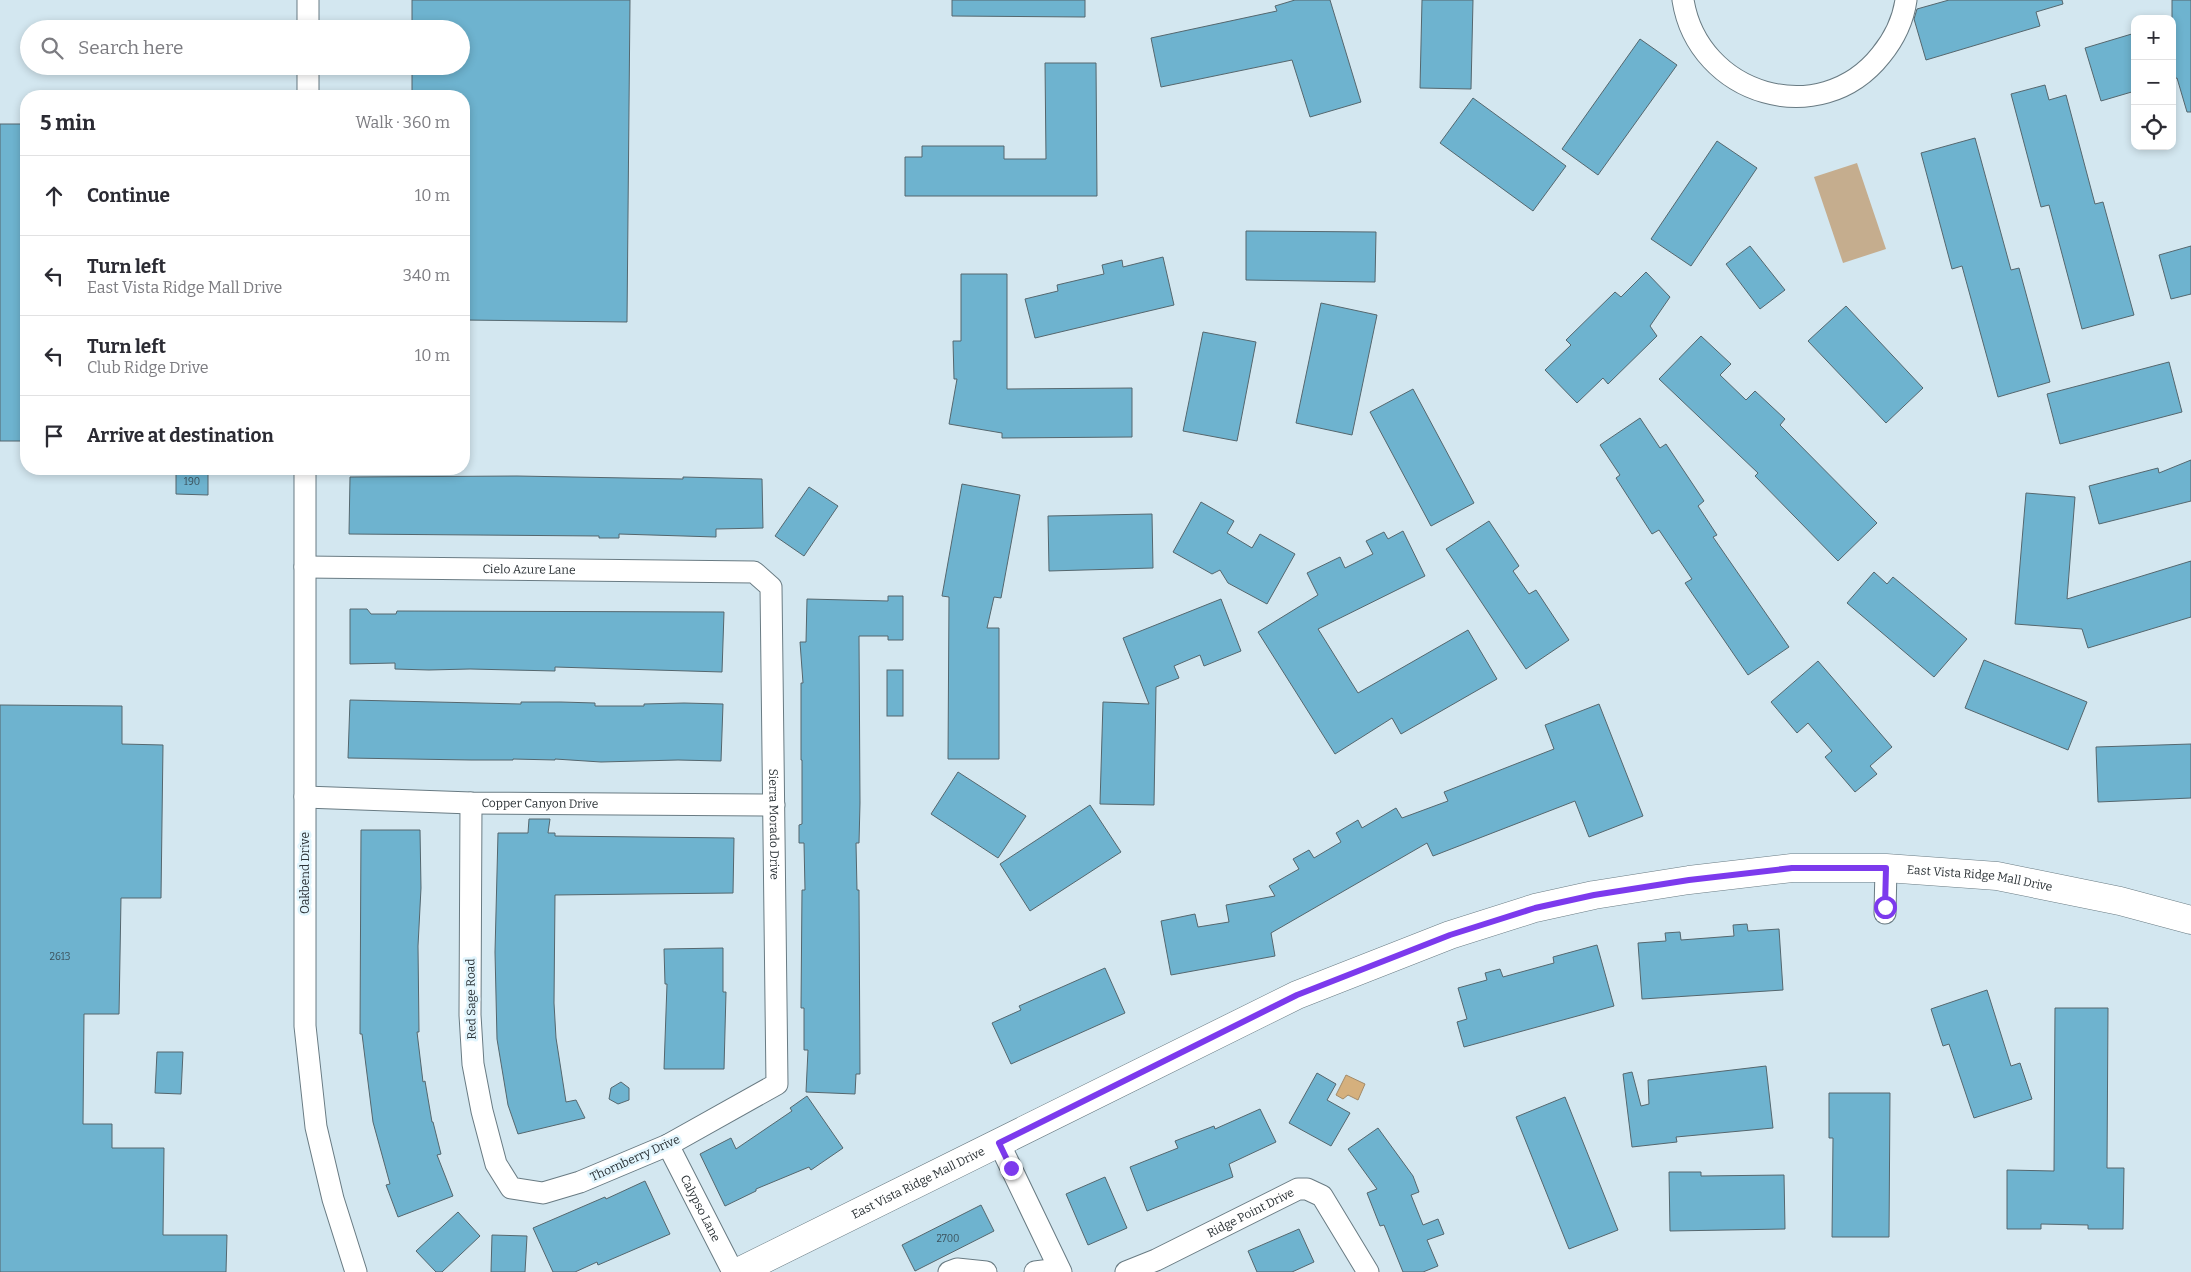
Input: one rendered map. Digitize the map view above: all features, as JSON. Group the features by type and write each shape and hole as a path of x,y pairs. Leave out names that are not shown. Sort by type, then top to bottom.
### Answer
{"main road":[{"name":"East Vista Ridge Mall Drive","path":"738,1272 1297,995 1450,935 1535,908 1594,895 1689,880 1792,868 1886,868 1997,876 2120,901 2191,920"}],"street":[{"path":"308,0 308,20"},
{"path":"1683,0 1686,18 1700,47 1722,71 1750,88 1781,96 1814,95 1844,85 1871,67 1892,42 1904,12 1906,0"},
{"path":"308,75 308,90"},
{"name":"Oakbend Drive","path":"305,475 305,1026 316,1127 334,1199 356,1272"},
{"name":"Cielo Azure Lane","path":"305,567 754,572"},
{"name":"Sierra Morado Drive","path":"754,572 772,587 777,1084"},
{"name":"Copper Canyon Drive","path":"305,797 471,803 774,805"},
{"name":"Red Sage Road","path":"471,803 470,1015 473,1064 482,1111 496,1164 511,1188"},
{"path":"1885,913 1886,868"},
{"name":"Thornberry Drive","path":"511,1188 543,1193 580,1182 668,1146 777,1084"},
{"path":"999,1143 1060,1271 1035,1272"},
{"name":"Calypso Lane","path":"668,1146 733,1272"},
{"name":"Ridge Point Drive","path":"1126,1272 1156,1260 1298,1189 1307,1189 1322,1196 1368,1272"},
{"path":"950,1272 957,1269 986,1272"}],"shaded area":[{"path":"1857,163 1886,249 1843,263 1814,177"},
{"path":"1346,1075 1365,1084 1358,1100 1348,1095 1343,1099 1336,1095"}],"building":[{"path":"412,0 630,0 627,322 470,320 470,90 412,90 412,75 470,75 470,20 412,20"},
{"path":"952,0 1085,0 1085,17 952,16"},
{"path":"1295,0 1330,0 1361,102 1310,117 1292,60 1161,87 1151,38 1277,11 1275,6"},
{"path":"1422,0 1473,0 1471,89 1420,88"},
{"path":"1949,0 2062,0 2063,4 2036,12 2040,26 1926,60 1914,19 1917,9"},
{"path":"2172,0 2191,0 2191,112 2187,112 2176,78 2176,15 2172,15"},
{"path":"2131,34 2131,92 2101,101 2085,48"},
{"path":"1640,39 1677,65 1598,175 1562,149"},
{"path":"1045,63 1096,63 1097,196 905,196 905,157 922,157 922,146 1004,146 1004,159 1046,159"},
{"path":"2045,85 2049,100 2066,95 2095,204 2103,202 2134,315 2082,329 2049,205 2041,207 2011,94"},
{"path":"1473,98 1566,166 1533,211 1440,143"},
{"path":"0,124 20,124 20,441 0,441"},
{"path":"1975,138 2011,270 2019,268 2050,382 1998,397 1962,266 1952,269 1921,153"},
{"path":"1717,141 1757,168 1691,266 1651,239"},
{"path":"1246,231 1376,232 1375,282 1246,280"},
{"path":"1750,246 1785,290 1760,309 1726,264"},
{"path":"2191,246 2191,294 2171,299 2159,255"},
{"path":"1163,257 1174,305 1035,338 1025,299 1058,291 1057,285 1104,274 1102,265 1122,260 1123,267"},
{"path":"1646,272 1670,297 1650,326 1657,336 1608,384 1603,378 1577,403 1545,370 1571,345 1566,340 1615,292 1621,297"},
{"path":"961,274 1007,274 1007,389 1132,388 1132,437 1002,438 1002,433 949,424 957,379 954,379 953,341 961,341"},
{"path":"1321,303 1377,315 1352,435 1296,423"},
{"path":"1846,306 1923,388 1886,423 1808,341"},
{"path":"1203,332 1256,342 1237,441 1183,431"},
{"path":"1701,336 1731,364 1720,375 1746,400 1755,391 1785,419 1780,425 1877,523 1838,561 1755,476 1758,473 1659,379"},
{"path":"2169,362 2182,412 2060,444 2047,394"},
{"path":"1413,389 1474,503 1431,526 1370,412"},
{"path":"1640,418 1660,448 1666,444 1704,501 1698,506 1717,535 1713,537 1789,647 1748,675 1685,583 1692,579 1659,530 1652,534 1616,478 1620,475 1600,445"},
{"path":"2191,460 2191,501 2099,524 2089,486 2158,468 2159,473"},
{"path":"176,475 208,475 208,495 176,494"},
{"path":"517,476 762,479 763,528 716,529 716,537 619,534 619,538 599,538 599,536 349,534 350,477"},
{"path":"962,484 1020,495 1001,598 994,597 987,628 999,628 999,759 948,759 949,597 942,596"},
{"path":"809,487 838,506 804,556 775,536"},
{"path":"2026,493 2075,497 2067,599 2191,561 2191,617 2088,648 2082,629 2015,624"},
{"path":"1201,502 1234,521 1227,533 1252,548 1260,534 1295,554 1267,604 1228,583 1220,570 1212,574 1173,552"},
{"path":"1152,514 1153,568 1049,571 1048,516"},
{"path":"1489,521 1519,566 1513,571 1529,594 1536,590 1569,640 1526,669 1446,549"},
{"path":"1403,531 1425,576 1318,629 1358,693 1468,630 1497,679 1401,734 1392,718 1335,754 1258,632 1318,595 1307,573 1340,557 1345,568 1373,554 1366,541 1384,532 1388,539"},
{"path":"1874,572 1887,584 1893,577 1967,639 1934,677 1847,603"},
{"path":"888,596 903,596 903,640 888,640 888,636 859,636 860,803 859,843 856,843 857,890 859,890 860,1074 856,1074 855,1094 806,1092 808,1050 804,1050 804,1008 801,1008 802,890 805,890 804,843 799,843 799,825 802,824 801,683 803,683 800,642 806,642 807,599 888,601"},
{"path":"1221,599 1241,651 1204,666 1200,655 1174,666 1179,678 1156,687 1154,805 1100,804 1103,702 1149,704 1123,638"},
{"path":"350,609 367,609 371,614 396,614 397,611 724,612 722,672 555,667 555,671 429,670 395,669 395,663 350,664"},
{"path":"1984,660 2087,702 2068,750 1965,708"},
{"path":"1818,661 1892,747 1870,766 1877,774 1855,792 1825,757 1832,751 1808,723 1797,733 1771,702"},
{"path":"887,670 903,670 903,716 887,716"},
{"path":"350,700 521,704 521,702 561,702 595,703 595,706 644,706 644,704 684,703 723,704 721,761 601,762 555,759 348,758"},
{"path":"1599,704 1643,816 1589,837 1575,801 1433,856 1427,843 1271,933 1275,956 1171,975 1161,921 1195,914 1198,927 1229,922 1226,905 1275,896 1269,886 1299,869 1293,859 1309,850 1314,858 1341,842 1336,833 1358,820 1362,828 1396,808 1402,818 1448,801 1444,792 1554,749 1545,725"},
{"path":"0,705 122,706 122,744 163,745 161,898 121,898 119,1014 84,1014 83,1124 112,1124 112,1148 164,1148 163,1235 227,1235 226,1272 0,1272"},
{"path":"2191,744 2191,798 2098,802 2096,747"},
{"path":"958,772 1026,816 998,858 931,814"},
{"path":"1090,805 1121,852 1030,911 1000,864"},
{"path":"529,819 550,819 548,833 555,833 555,836 734,838 733,893 555,895 554,1003 556,1038 566,1102 576,1100 585,1118 518,1134 508,1105 497,1039 495,952 498,833 528,833"},
{"path":"361,830 420,830 419,1032 417,1032 423,1082 425,1081 432,1122 441,1154 437,1155 453,1196 398,1217 386,1185 390,1184 373,1122 362,1034 360,1034"},
{"path":"1747,924 1748,931 1779,929 1783,990 1642,999 1638,943 1666,941 1665,933 1680,932 1681,940 1734,936 1733,925"},
{"path":"1597,945 1614,1006 1464,1047 1457,1022 1467,1019 1458,988 1487,980 1485,973 1500,969 1503,977 1554,963 1553,957"},
{"path":"723,948 723,992 726,992 724,1069 664,1069 667,984 665,984 664,949"},
{"path":"1105,968 1125,1013 1011,1064 992,1023 1021,1010 1019,1006"},
{"path":"1987,990 2011,1066 2020,1063 2032,1099 1974,1118 1949,1044 1943,1046 1931,1009"},
{"path":"2055,1008 2108,1008 2107,1168 2124,1168 2123,1229 2088,1229 2088,1225 2041,1224 2041,1229 2007,1229 2007,1170 2054,1171"},
{"path":"157,1052 183,1052 181,1094 155,1093"},
{"path":"1766,1066 1773,1128 1676,1137 1677,1142 1632,1147 1623,1074 1632,1072 1641,1106 1649,1104 1648,1080"},
{"path":"1317,1073 1336,1084 1327,1100 1350,1113 1331,1146 1289,1123"},
{"path":"621,1082 629,1088 629,1100 618,1104 609,1099 611,1088"},
{"path":"1829,1093 1890,1093 1889,1237 1832,1237 1833,1138 1829,1138"},
{"path":"807,1096 843,1148 811,1170 809,1167 756,1189 756,1191 725,1206 700,1154 731,1138 736,1149 792,1111 790,1108"},
{"path":"1565,1097 1618,1230 1569,1249 1516,1117"},
{"path":"1260,1109 1276,1142 1229,1164 1233,1177 1147,1211 1130,1167 1178,1148 1175,1141 1214,1126 1215,1129"},
{"path":"1378,1128 1413,1176 1419,1192 1411,1195 1423,1225 1438,1219 1444,1234 1427,1240 1438,1266 1423,1272 1403,1272 1384,1225 1380,1226 1367,1193 1377,1189 1348,1149"},
{"path":"1669,1172 1701,1172 1701,1176 1784,1175 1785,1229 1670,1231"},
{"path":"1105,1177 1127,1228 1088,1245 1066,1194"},
{"path":"645,1181 670,1234 598,1265 597,1262 575,1272 553,1272 533,1228 605,1197 606,1199"},
{"path":"981,1205 994,1231 915,1271 902,1245"},
{"path":"458,1212 480,1236 442,1272 436,1272 416,1251"},
{"path":"1299,1229 1314,1262 1292,1272 1257,1272 1248,1251"},
{"path":"492,1235 527,1236 525,1272 491,1272"}],"route":[{"path":"1011,1168 999,1143 1297,995 1450,935 1535,908 1594,895 1689,880 1792,868 1886,868 1885,907"}]}
